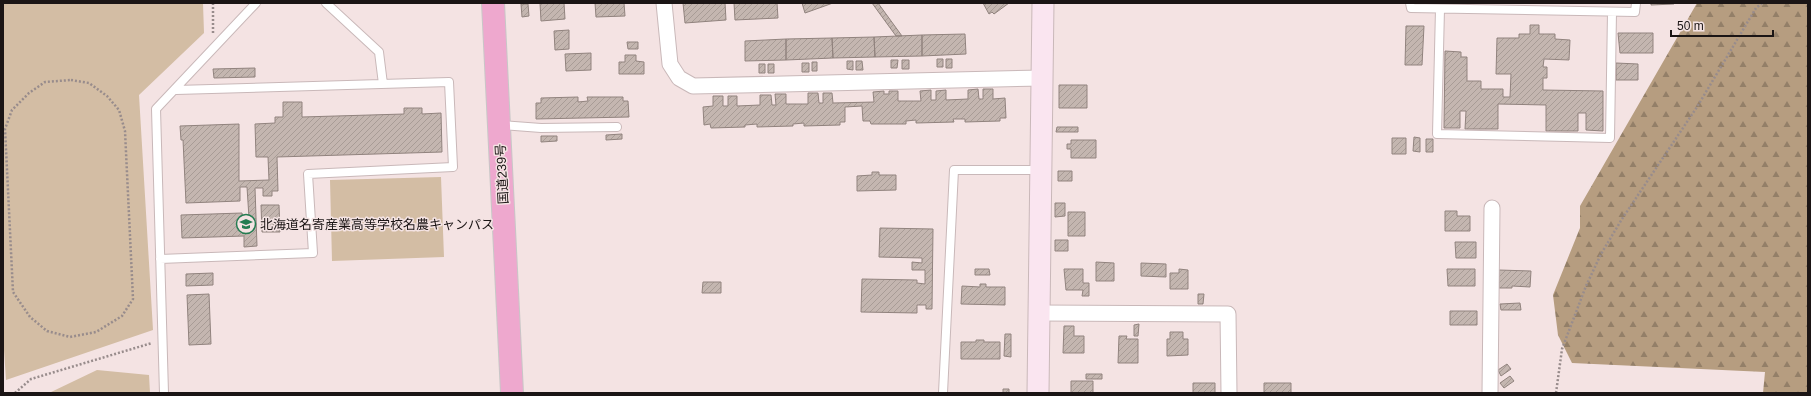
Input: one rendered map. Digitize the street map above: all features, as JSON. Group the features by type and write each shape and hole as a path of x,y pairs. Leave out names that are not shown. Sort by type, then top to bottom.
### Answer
{"highway":[{"name":"国道239号","path":"493,3 512,393"}],"street":[{"path":"664,3 670,64 679,78 693,86 1042,78"},
{"path":"1038,393 1043,3"},
{"path":"1490,393 1492,208"},
{"path":"1039,313 1228,314 1229,393"}],"lane":[{"path":"164,393 156,109 176,90 256,3"},
{"path":"326,3 378,52 383,84"},
{"path":"1410,3 1411,8 1612,12 1635,12 1636,3"},
{"path":"1440,9 1437,134 1610,138 1612,12"},
{"path":"160,259 313,253 308,174 453,167 449,82 176,90"},
{"path":"499,125 541,128 617,127"},
{"path":"943,393 954,170 1041,170"}],"path":[{"path":"212,3 213,48"},
{"path":"1556,393 1562,349 1586,286 1601,254 1622,219 1697,107 1756,8 1762,3"},
{"path":"70,80 89,83 107,96 119,110 125,131 132,299 122,316 96,332 70,337 47,331 30,317 13,292 5,129 12,110 29,93 45,82 70,80"},
{"path":"15,393 31,379 162,340"}],"green space":[{"path":"1697,3 1808,3 1808,393 1763,393 1765,372 1572,363 1558,335 1553,295 1580,228 1580,206"}],"shaded area":[{"path":"3,3 203,3 204,33 139,95 153,330 6,380 3,335"},
{"path":"441,177 444,257 332,261 330,180"},
{"path":"97,370 149,375 150,393 49,393"}],"building":[{"path":"540,3 564,3 565,19 541,21"},
{"path":"595,3 624,3 625,16 596,17"},
{"path":"683,3 725,3 726,20 685,23"},
{"path":"734,3 777,3 778,18 735,20"},
{"path":"802,3 833,3 805,13"},
{"path":"872,3 878,3 902,36 896,36"},
{"path":"983,3 1009,3 994,14 992,12 989,14"},
{"path":"1651,3 1674,3 1674,4 1651,5"},
{"path":"521,4 528,4 529,16 522,17"},
{"path":"1530,25 1539,25 1539,34 1555,34 1555,39 1570,40 1569,60 1544,59 1543,67 1547,67 1547,78 1543,78 1543,90 1603,91 1603,131 1586,130 1586,113 1578,113 1578,131 1546,131 1546,105 1498,104 1498,129 1465,129 1466,111 1460,111 1460,128 1444,128 1445,51 1461,52 1461,57 1467,57 1467,81 1481,81 1481,89 1503,89 1503,97 1510,97 1511,74 1496,74 1497,38 1519,38 1519,34 1530,34"},
{"path":"1406,26 1424,26 1422,65 1405,65"},
{"path":"569,30 569,49 555,50 554,31"},
{"path":"1618,33 1653,33 1653,53 1620,53"},
{"path":"965,34 966,54 922,56 922,35"},
{"path":"922,35 922,56 875,57 874,37"},
{"path":"874,37 875,57 833,58 832,38"},
{"path":"832,38 833,58 786,60 786,39"},
{"path":"786,39 786,60 745,61 745,41"},
{"path":"627,42 638,42 638,49 628,49"},
{"path":"591,53 591,70 566,71 565,54"},
{"path":"625,55 636,55 636,61 644,62 644,74 619,74 619,62 625,62"},
{"path":"937,59 943,59 943,67 937,67"},
{"path":"946,59 952,59 952,68 946,68"},
{"path":"891,60 898,60 897,68 891,68"},
{"path":"902,60 909,60 909,69 902,69"},
{"path":"847,61 853,61 853,70 847,69"},
{"path":"856,61 862,61 863,70 856,70"},
{"path":"812,62 817,62 817,71 812,71"},
{"path":"802,63 809,63 809,72 802,72"},
{"path":"1616,63 1638,64 1638,80 1616,80"},
{"path":"759,64 765,64 765,73 759,73"},
{"path":"768,64 774,64 774,73 768,73"},
{"path":"255,68 255,77 214,78 213,69"},
{"path":"1059,85 1087,85 1087,108 1059,108"},
{"path":"978,89 979,99 983,99 983,89 993,89 993,99 1005,98 1006,118 1000,118 1000,121 965,122 965,119 953,119 954,122 916,123 916,120 906,121 906,124 871,124 870,121 863,121 862,106 845,107 845,122 840,122 840,125 804,126 804,123 793,124 793,126 757,127 757,124 745,125 745,127 711,128 710,124 704,125 703,107 713,106 713,96 723,96 723,106 728,106 728,96 737,96 737,106 760,105 760,95 771,95 772,105 776,105 775,94 786,94 786,104 808,104 808,93 818,93 819,103 823,103 823,93 832,93 833,103 874,102 873,92 884,91 884,94 889,94 889,91 898,91 898,101 921,101 920,91 931,90 931,100 936,100 936,91 946,90 946,100 968,99 968,90"},
{"path":"578,97 578,102 588,101 587,97 623,97 623,101 628,101 629,117 536,119 536,103 541,103 541,98"},
{"path":"283,102 302,102 302,117 404,114 404,108 422,108 422,114 441,113 442,152 277,157 278,191 272,191 272,196 263,196 263,188 255,188 257,246 244,247 244,236 182,238 181,215 242,213 243,218 249,218 247,187 240,187 240,201 186,203 183,140 181,140 180,126 239,124 239,181 269,180 268,157 256,157 255,124 275,123 275,117 283,117"},
{"path":"1057,127 1078,127 1078,132 1056,132"},
{"path":"622,134 622,139 606,140 606,135"},
{"path":"541,136 557,136 557,141 541,142"},
{"path":"1414,137 1420,138 1420,152 1413,151"},
{"path":"1392,138 1406,138 1406,154 1392,154"},
{"path":"1426,139 1433,139 1433,152 1426,152"},
{"path":"1071,140 1096,140 1096,158 1071,158 1071,149 1067,149 1067,144 1071,144"},
{"path":"1058,171 1072,171 1072,181 1058,181"},
{"path":"872,172 879,172 879,175 896,175 896,190 857,191 857,176 872,175"},
{"path":"1055,203 1065,203 1065,216 1055,217"},
{"path":"261,205 279,205 280,232 262,232"},
{"path":"1445,211 1457,211 1457,216 1470,216 1470,231 1445,231"},
{"path":"1068,212 1085,212 1085,236 1068,236"},
{"path":"880,228 933,229 932,309 926,309 926,305 917,305 917,313 861,312 862,279 917,280 917,283 925,284 925,270 912,270 912,262 922,263 922,258 879,257"},
{"path":"1055,240 1068,240 1068,251 1055,251"},
{"path":"1455,242 1476,242 1476,258 1456,258"},
{"path":"1096,262 1114,263 1114,281 1096,281"},
{"path":"1141,263 1166,264 1166,277 1141,276"},
{"path":"975,269 989,269 990,275 975,275"},
{"path":"1064,269 1083,269 1083,283 1089,283 1089,296 1082,296 1083,290 1066,290"},
{"path":"1179,269 1188,270 1188,289 1170,289 1170,273 1179,273"},
{"path":"1447,269 1475,269 1475,286 1448,286"},
{"path":"1499,270 1531,271 1530,287 1512,286 1512,288 1499,288"},
{"path":"213,273 213,285 186,286 186,274"},
{"path":"703,282 721,282 721,293 702,293"},
{"path":"980,284 986,284 986,287 1005,287 1005,305 961,304 962,286 980,287"},
{"path":"209,294 211,344 189,345 187,295"},
{"path":"1198,294 1204,294 1203,304 1198,304"},
{"path":"1520,303 1521,310 1501,310 1500,304"},
{"path":"1450,311 1477,311 1477,325 1450,325"},
{"path":"1139,324 1138,336 1134,336 1134,325"},
{"path":"1064,326 1074,326 1074,336 1084,336 1084,353 1063,353"},
{"path":"1170,332 1183,332 1183,339 1188,339 1188,355 1167,356 1167,339 1170,339"},
{"path":"1005,334 1011,334 1011,357 1004,356"},
{"path":"1119,336 1127,336 1126,339 1138,339 1138,363 1118,363"},
{"path":"976,340 984,340 984,342 1000,342 1000,359 961,359 961,342 976,342"},
{"path":"1507,364 1511,369 1501,376 1498,370"},
{"path":"1086,374 1102,374 1102,379 1086,379"},
{"path":"1510,376 1514,381 1504,388 1500,383"},
{"path":"1071,381 1093,381 1093,393 1071,393"},
{"path":"1193,383 1215,383 1215,393 1193,393"},
{"path":"1264,383 1291,383 1291,393 1264,393"},
{"path":"1003,389 1009,389 1009,393 1003,393"}],"place":[{"name":"北海道名寄産業高等学校名農キャンパス","path":"246,224"}]}
